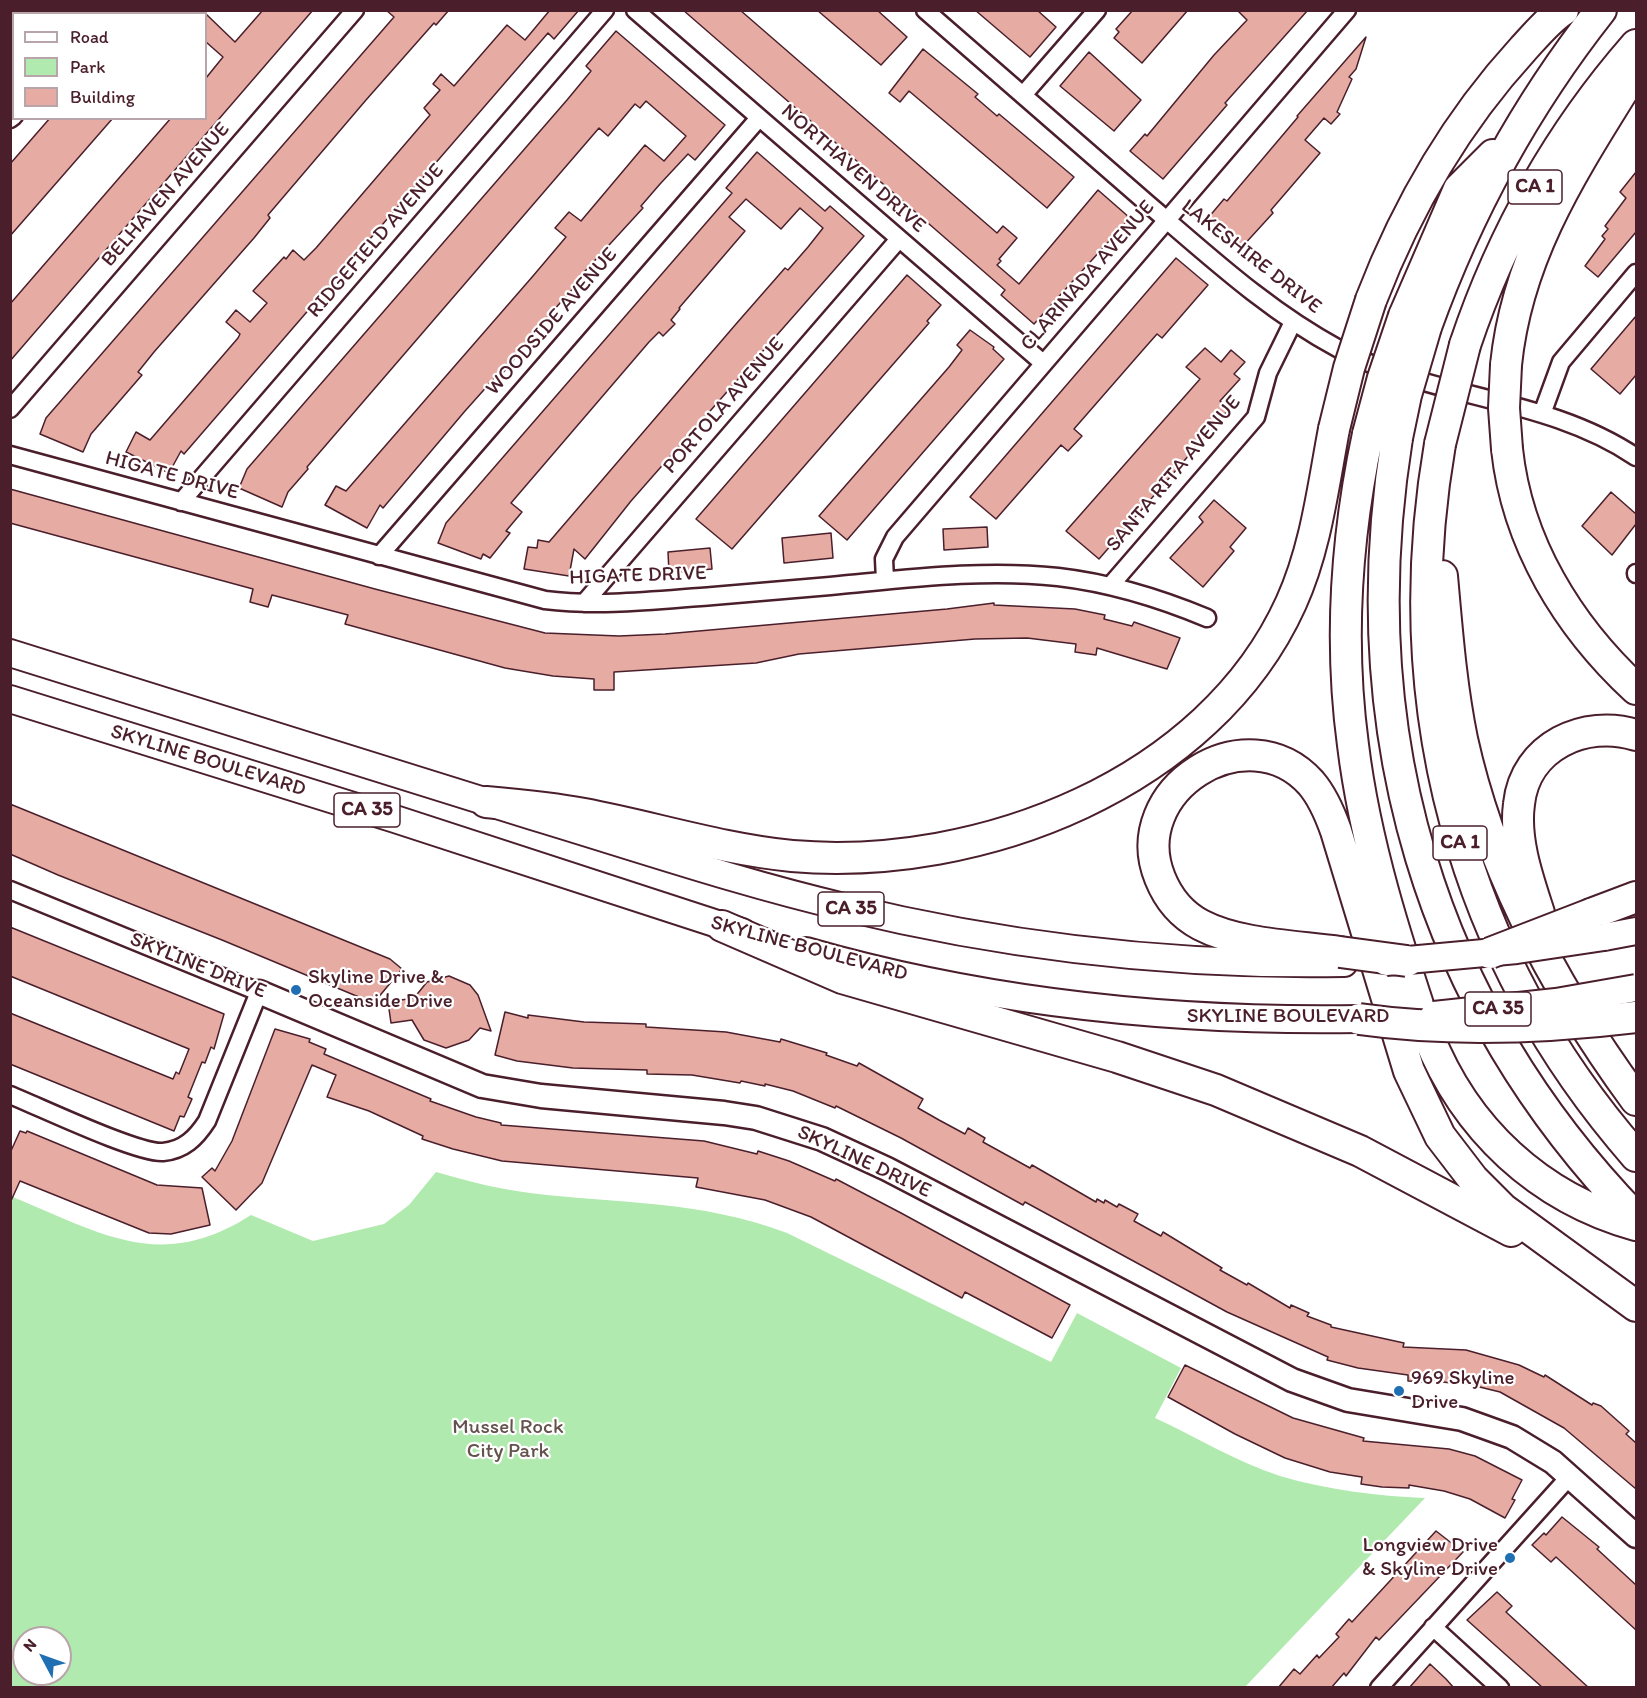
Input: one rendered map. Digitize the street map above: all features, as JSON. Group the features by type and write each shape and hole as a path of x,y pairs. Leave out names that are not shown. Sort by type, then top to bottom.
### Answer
{"highway":[{"path":"486,802 582,813 747,849 824,857 894,855 946,848 995,836 1058,814 1121,782 1178,744 1218,709 1255,666 1283,620 1305,569 1349,368 1371,300 1397,239 1463,124 1510,63 1563,10"},
{"name":"CA 1","path":"1601,10 1577,41 1521,128 1415,321 1406,395 1383,436 1385,535 1383,637 1394,743 1417,846 1453,945 1498,1036 1558,1127 1636,1218"},
{"name":"CA 1","path":"1636,45 1586,109 1529,198 1498,260 1465,345 1440,444 1433,484 1426,554 1426,659 1440,762 1460,842 1492,930 1537,1020 1594,1106 1636,1156"},
{"path":"1636,68 1581,158 1540,236 1517,298 1506,365 1504,408 1507,449 1520,513 1551,584 1596,648 1636,689"},
{"path":"1383,436 1350,539 1345,644 1353,746 1373,850 1420,1009 1441,1065 1468,1109 1490,1136 1527,1172 1557,1192 1601,1214 1636,1225"},
{"path":"1433,484 1453,681 1462,736 1475,790 1509,884 1543,954 1577,1014 1636,1100"},
{"path":"1577,1014 1530,882 1519,831 1519,804 1522,790 1534,766 1543,755 1565,738 1577,733 1602,729 1636,735"},
{"path":"1407,961 1342,958 1219,933 1191,919 1175,904 1158,873 1155,834 1163,809 1186,778 1220,760 1253,756 1285,764 1311,783 1327,807 1336,831 1409,1071 1440,1136 1466,1171 1495,1202 1634,1304"},
{"path":"1490,953 1598,926 1636,897"},
{"path":"722,926 842,978 1151,1067 1248,1103 1344,1144 1421,1182 1524,1238 1634,1304"},
{"path":"1359,1019 1425,1027 1462,1028 1636,1017"},
{"path":"1602,1052 1636,1087"}],"main road":[{"name":"SKYLINE BOULEVARD","path":"10,653 486,802 814,900 985,937 1166,959 1263,964 1342,958"},
{"name":"SKYLINE BOULEVARD","path":"10,699 395,819 722,926 891,973 1043,1002 1105,1010 1217,1018 1359,1019 1508,1008 1636,988"},
{"path":"1598,926 1636,931"},
{"path":"1407,961 1490,953"}],"street":[{"name":"RIDGEFIELD AVENUE","path":"181,502 605,10"},
{"name":"NORTHAVEN DRIVE","path":"635,10 1042,363"},
{"name":"LAKESHIRE DRIVE","path":"925,10 1167,220 1293,322 1341,350 1399,375 1542,414 1588,430 1636,457"},
{"path":"1023,95 1097,10"},
{"name":"CLARINADA AVENUE","path":"885,580 884,559 895,537 1347,10"},
{"name":"BELHAVEN AVENUE","path":"10,409 353,11"},
{"name":"WOODSIDE AVENUE","path":"379,556 759,118"},
{"name":"PORTOLA AVENUE","path":"584,603 899,238"},
{"path":"1542,414 1561,362 1636,273"},
{"name":"SANTA RITA AVENUE","path":"1110,586 1256,417 1268,373 1293,322"},
{"name":"HIGATE DRIVE","path":"10,455 528,596 584,603 643,601 885,580 1005,574 1058,577 1110,586 1167,602 1207,618"},
{"name":"SKYLINE DRIVE","path":"10,890 482,1086 541,1096 724,1113 756,1118 822,1138 887,1169 1292,1380 1348,1400 1462,1419 1487,1427 1532,1447 1570,1476 1636,1536"},
{"path":"10,1095 146,1150 175,1150 198,1135 207,1121 259,992"},
{"path":"1379,1688 1570,1476"},
{"path":"1433,1627 1500,1688"}],"green space":[{"name":"Mussel Rock City Park","path":"436,1172 518,1191 691,1209 755,1222 787,1233 1051,1362 1077,1313 1181,1368 1155,1418 1232,1457 1280,1476 1352,1492 1425,1498 1245,1687 11,1687 10,1196 102,1233 130,1241 158,1244 187,1242 218,1233 251,1215 313,1241 384,1224 409,1205"}],"building":[{"path":"263,10 313,10 10,361 10,304 169,120 207,120 207,77 223,57 207,43 207,15 235,42"},
{"path":"386,10 449,10 436,25 434,23 366,100 268,215 270,218 254,238 154,352 138,372 142,375 91,434 83,452 40,434 46,418 394,17"},
{"path":"550,10 579,10 554,39 548,33 184,454 181,451 169,473 126,452 136,432 150,440 238,338 240,334 226,322 236,310 250,322 267,303 253,291 293,250 304,260 430,115 424,108 440,90 433,84 441,74 454,86 507,25 525,40"},
{"path":"683,10 740,10 997,233 1003,226 1017,238 999,259 1001,261 997,265 1019,284 1098,190 1130,218 1034,324 1001,295 1005,290"},
{"path":"817,10 877,10 907,37 881,65"},
{"path":"975,10 1037,10 1056,27 1030,57"},
{"path":"1133,10 1188,10 1142,63 1114,38 1119,32 1116,29"},
{"path":"1237,10 1308,10 1225,103 1227,105 1163,179 1130,151 1145,134 1147,136 1214,55 1247,20"},
{"path":"616,31 725,125 695,160 688,154 660,184 641,206 643,208 576,281 578,283 527,340 529,341 501,375 499,373 465,411 383,508 380,505 367,528 325,505 336,486 346,491 533,276 566,237 555,228 569,212 581,221 645,145 664,161 686,136 646,101 640,108 635,104 608,136 599,128 307,467 308,469 288,492 282,507 239,488 247,469 591,71 586,66"},
{"path":"1366,37 1356,69 1349,77 1352,79 1337,112 1340,114 1331,124 1324,118 1305,140 1320,153 1271,210 1273,213 1242,247 1208,218 1224,199 1227,201"},
{"path":"923,49 978,94 975,97 997,116 999,114 1074,177 1047,208 909,91 900,102 889,93"},
{"path":"1089,52 1141,100 1114,131 1060,86"},
{"path":"48,120 111,120 10,236 10,164"},
{"path":"757,152 825,211 830,206 864,236 631,501 585,559 574,549 569,576 524,569 528,547 537,548 538,540 549,542 785,268 788,270 808,247 823,228 800,208 781,229 746,199 729,217 745,231 679,308 671,320 675,324 663,336 659,332 649,342 511,503 522,512 506,531 510,533 490,558 483,554 481,559 438,543 446,523 732,193 726,188"},
{"path":"1636,172 1636,232 1598,277 1585,266 1605,239 1602,236 1608,229 1605,226 1626,198 1620,192"},
{"path":"1176,258 1208,285 1162,338 1157,334 1074,429 1082,436 1068,451 1061,445 996,519 970,497"},
{"path":"907,275 941,305 927,321 929,323 732,549 696,519"},
{"path":"1636,316 1636,375 1620,394 1591,369"},
{"path":"970,330 994,347 993,349 1004,359 847,540 819,516 949,367 962,350 957,345"},
{"path":"1205,348 1221,362 1231,350 1245,362 1234,374 1240,379 1220,401 1229,409 1099,559 1066,531 1200,379 1186,367"},
{"path":"10,489 545,633 619,636 665,634 994,603 994,605 1075,609 1105,615 1104,619 1132,626 1134,622 1180,638 1167,669 1097,648 1096,655 1075,652 1076,644 1027,638 975,639 799,654 756,663 614,672 614,690 594,690 594,679 553,676 505,668 345,624 348,615 272,595 268,607 250,602 253,589 10,523"},
{"path":"1611,492 1636,514 1636,524 1612,555 1582,526"},
{"path":"1214,500 1246,528 1230,547 1234,551 1203,587 1170,558 1203,522 1199,517"},
{"path":"987,527 988,547 944,550 943,529"},
{"path":"831,533 833,558 784,563 782,538"},
{"path":"710,548 712,569 669,573 668,552"},
{"path":"10,804 390,959 402,969 372,1005 366,1000 222,940 58,875 10,854"},
{"path":"10,927 224,1014 214,1049 211,1047 205,1063 202,1062 188,1097 192,1099 184,1117 180,1116 174,1131 10,1064 10,1013 173,1079 176,1072 179,1074 189,1049 10,976"},
{"path":"449,976 470,985 478,995 491,1031 480,1028 469,1040 446,1048 424,1040 412,1020 391,1023 388,1002 414,998 427,982"},
{"path":"505,1012 528,1018 528,1015 584,1022 646,1024 646,1027 726,1032 780,1042 781,1039 827,1053 826,1055 857,1066 859,1063 923,1099 918,1108 939,1120 965,1134 968,1128 985,1138 983,1142 1030,1168 1032,1165 1096,1202 1097,1199 1104,1203 1105,1200 1117,1207 1119,1204 1138,1214 1134,1221 1161,1236 1163,1232 1222,1268 1220,1270 1247,1285 1248,1283 1290,1308 1291,1305 1309,1313 1307,1316 1331,1325 1331,1327 1404,1343 1403,1347 1466,1350 1519,1365 1544,1377 1545,1375 1592,1405 1593,1403 1601,1406 1629,1431 1626,1434 1636,1443 1636,1489 1564,1428 1500,1392 1451,1380 1451,1383 1427,1380 1427,1382 1408,1381 1408,1375 1358,1368 1327,1360 1328,1357 1227,1312 1025,1202 1023,1205 901,1138 836,1106 835,1108 793,1091 765,1084 765,1086 741,1081 740,1083 692,1075 647,1074 647,1070 573,1068 517,1061 495,1055"},
{"path":"275,1029 310,1039 309,1042 326,1049 324,1054 431,1099 430,1101 501,1123 501,1125 704,1141 757,1154 758,1151 789,1161 835,1181 836,1179 1070,1305 1052,1338 965,1292 962,1298 811,1217 765,1200 696,1187 698,1178 502,1161 453,1149 422,1139 423,1136 369,1111 327,1097 336,1075 312,1065 262,1183 236,1210 202,1177 212,1168 215,1171 232,1141"},
{"path":"20,1131 26,1133 27,1131 157,1185 202,1188 210,1225 171,1234 149,1233 20,1181 10,1203 10,1153"},
{"path":"1185,1365 1293,1418 1364,1438 1363,1441 1449,1449 1475,1456 1522,1480 1512,1499 1515,1500 1505,1518 1470,1499 1444,1491 1409,1485 1409,1488 1361,1484 1362,1477 1330,1472 1285,1458 1235,1434 1168,1397"},
{"path":"1562,1517 1599,1547 1597,1549 1636,1585 1636,1630 1556,1557 1551,1562 1532,1545 1544,1533 1546,1535"},
{"path":"1436,1531 1463,1552 1379,1640 1376,1637 1346,1676 1344,1673 1331,1688 1278,1688 1294,1669 1300,1674 1317,1655 1319,1658 1339,1637 1336,1634 1349,1619 1352,1622"},
{"path":"1497,1592 1512,1606 1506,1612 1589,1688 1543,1688 1467,1620"},
{"path":"1430,1664 1446,1679 1454,1688 1409,1688"}],"place":[{"name":"Skyline Drive & Oceanside Drive","path":"296,990"},
{"name":"969 Skyline Drive","path":"1399,1391"},
{"name":"Longview Drive & Skyline Drive","path":"1510,1558"}]}
